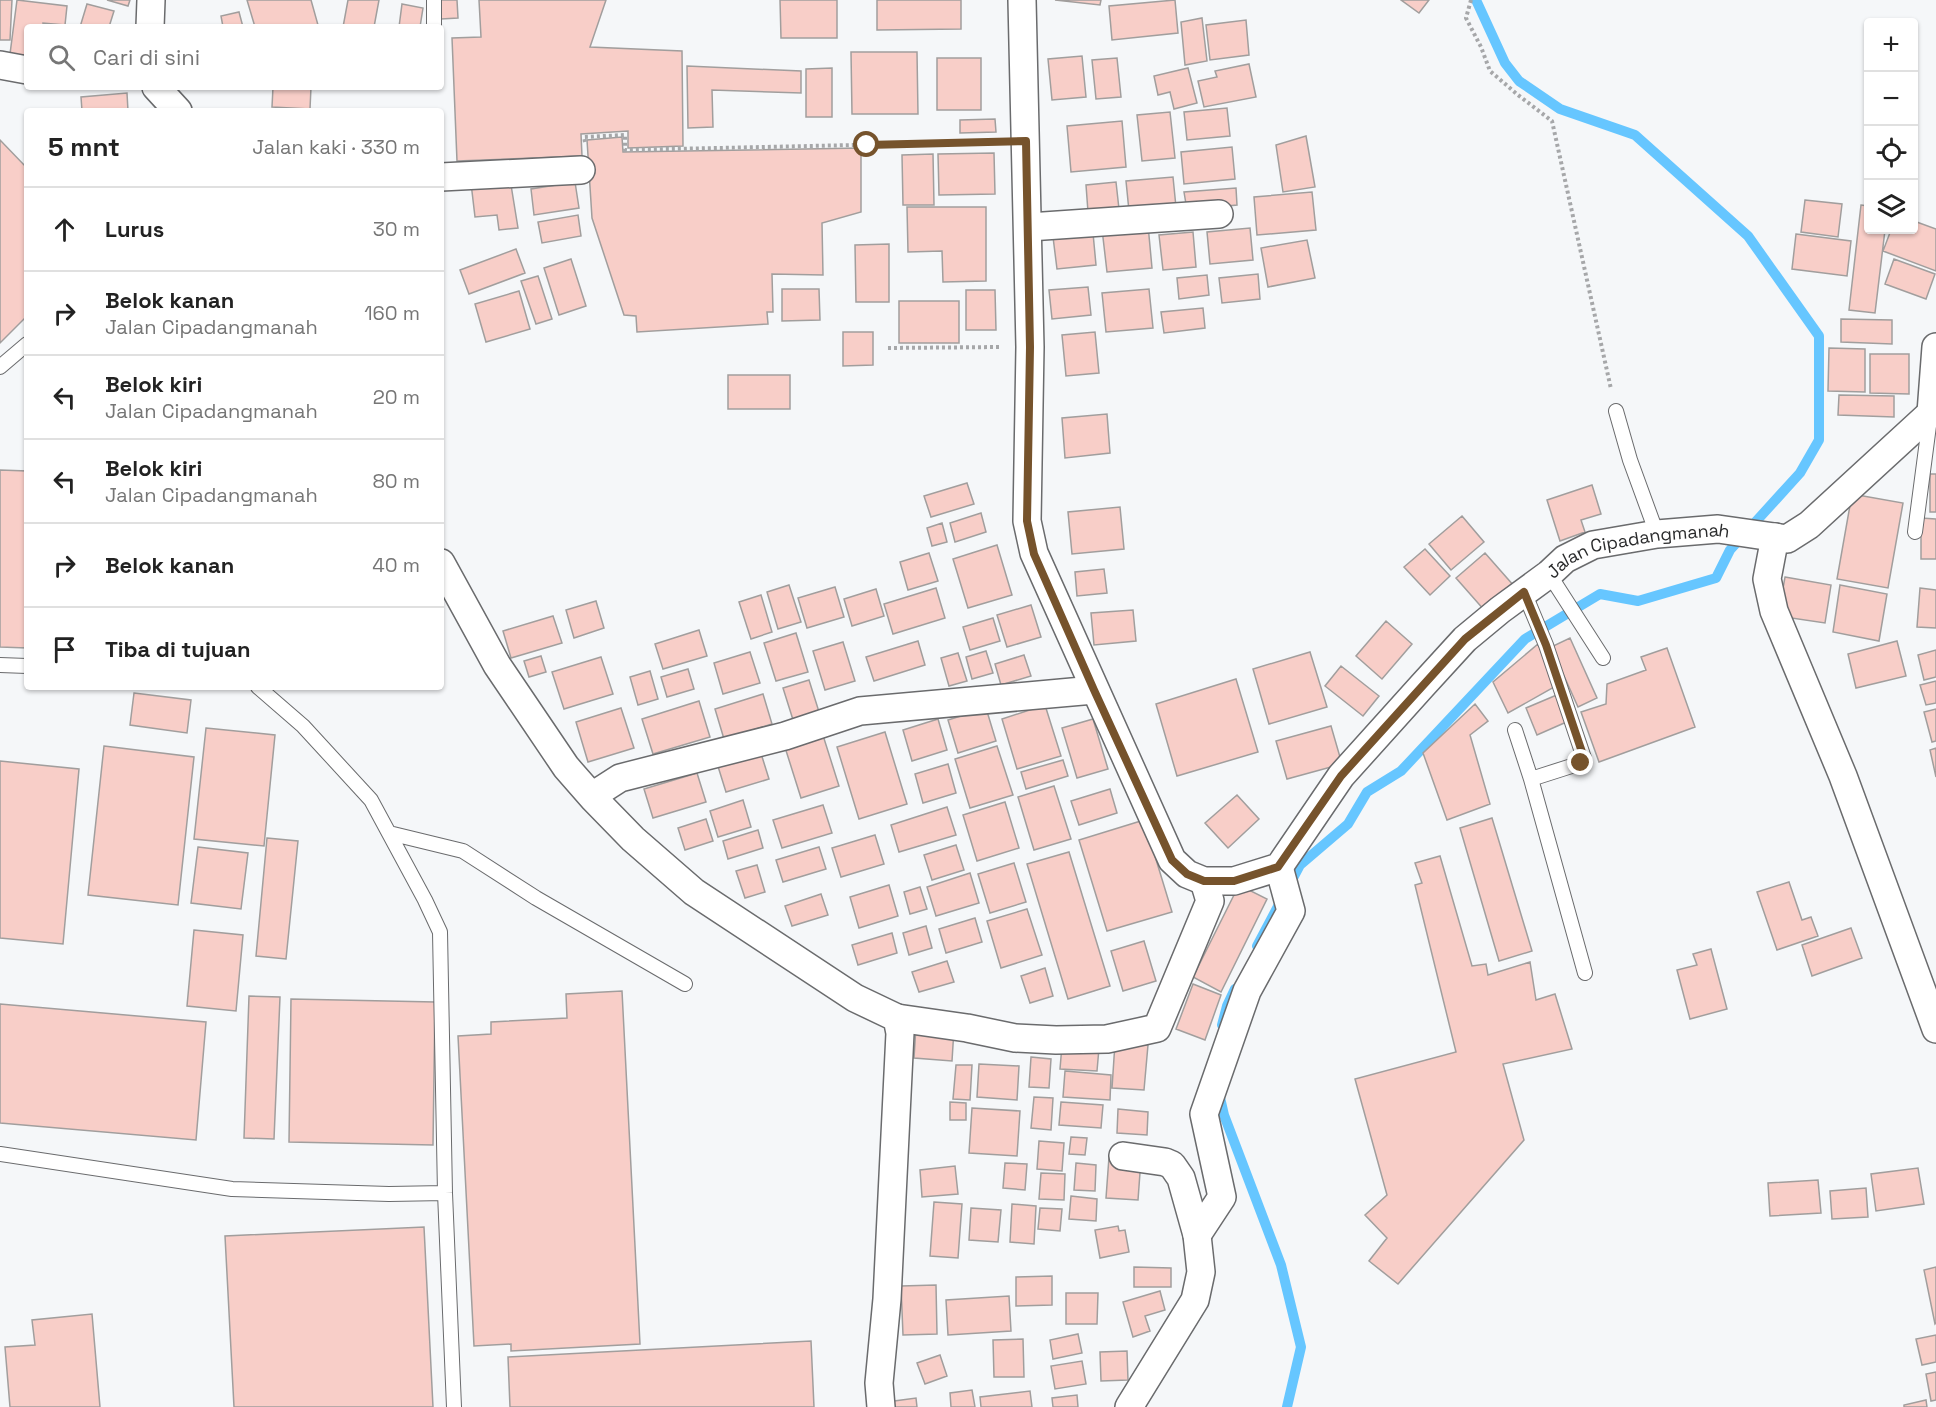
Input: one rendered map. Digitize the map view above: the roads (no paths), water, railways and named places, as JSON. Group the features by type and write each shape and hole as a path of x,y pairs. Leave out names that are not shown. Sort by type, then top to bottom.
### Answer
{"street":[{"path":"150,24 151,0"},
{"path":"1022,0 1029,227 1030,347 1027,521 1034,554 1172,860 1187,874 1204,881 1234,881 1279,868 1291,911 1247,991 1204,1114 1222,1197 1197,1235"},
{"path":"0,65 24,69"},
{"path":"159,90 175,108"},
{"path":"444,177 581,170"},
{"path":"1029,227 1220,214"},
{"path":"1934,412 1936,346"},
{"name":"Jalan Cipadangmanah","path":"1279,868 1341,776 1465,639 1527,600 1565,559 1593,545 1657,534 1718,529 1787,539 1809,525 1934,412"},
{"path":"1762,535 1767,579 1774,611 1843,776 1936,1029"},
{"path":"444,568 497,665 566,766 633,839 694,892 855,998 897,1018 967,1028 1015,1038 1056,1040 1107,1039 1156,1028 1210,902 1204,881"},
{"path":"592,796 620,778 785,736 860,711 1094,690"},
{"path":"882,1407 879,1383 887,1299 900,1033 897,1018"},
{"path":"1123,1156 1165,1162 1172,1165 1181,1178 1197,1235 1201,1272 1195,1300 1129,1407"}],"lane":[{"path":"434,0 434,24"},
{"path":"0,367 24,347"},
{"path":"1616,411 1630,460 1657,534"},
{"path":"1915,532 1934,412"},
{"path":"1549,574 1603,658"},
{"path":"1527,600 1546,645 1584,758 1581,763 1531,779"},
{"path":"0,665 24,666"},
{"path":"261,690 303,726 370,800 440,932 445,1193 454,1407"},
{"path":"1515,730 1531,779 1585,973"},
{"path":"389,833 463,850 536,898 685,984"},
{"path":"0,1154 232,1189 389,1194 445,1193"}],"waterway":[{"path":"1257,946 1300,865 1348,824 1367,792 1401,771 1525,639 1600,594 1638,601 1716,578 1730,550 1800,473 1819,440 1819,336 1748,236 1635,135 1560,109 1519,81 1505,63 1476,0"},
{"path":"1222,1025 1235,989"},
{"path":"1219,1093 1224,1115 1281,1265 1301,1347 1287,1407"}]}
